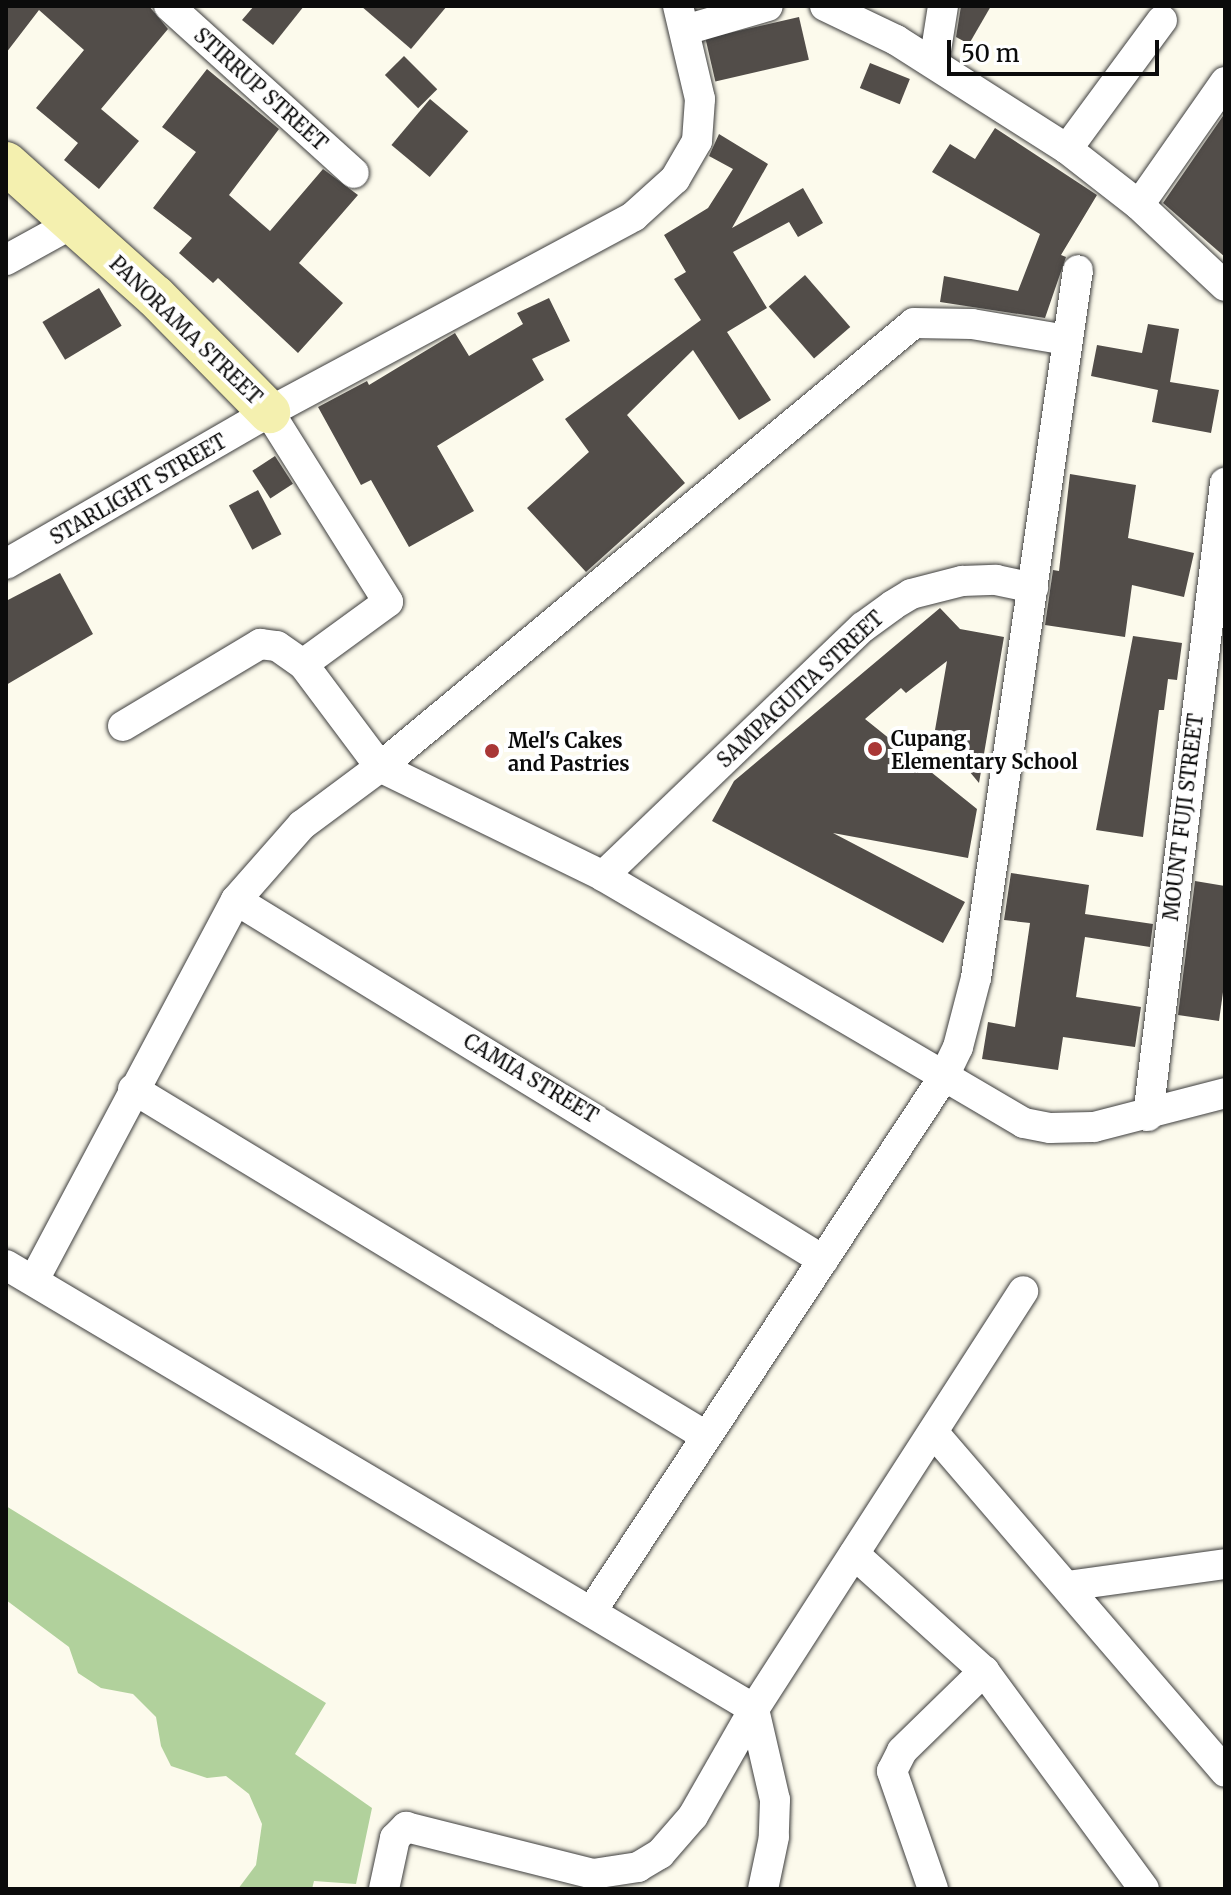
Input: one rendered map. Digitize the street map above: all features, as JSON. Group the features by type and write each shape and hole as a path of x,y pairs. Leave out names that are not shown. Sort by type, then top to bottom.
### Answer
{"street":[{"name":"STIRRUP STREET","path":"169,6 354,173"},
{"path":"681,18 768,6"},
{"path":"825,6 934,63 1067,149 1139,205 1225,286"},
{"path":"934,63 943,6"},
{"name":"STARLIGHT STREET","path":"6,564 269,412 634,216 656,198 689,158 701,122 681,18"},
{"path":"1067,149 1162,20"},
{"path":"1139,205 1225,82"},
{"name":"PANORAMA STREET","path":"6,163 217,355 269,412 388,602 303,664"},
{"path":"6,260 73,223"},
{"path":"593,1609 704,1435 943,1078 968,1018 1078,270"},
{"path":"35,1278 236,900 302,825 380,767 914,323 972,324 1067,340"},
{"name":"MOUNT FUJI STREET","path":"1148,1116 1225,483"},
{"name":"SAMPAGUITA STREET","path":"603,876 832,656 893,605 911,594 962,581 996,580 1033,588"},
{"path":"123,726 260,644 277,646 303,664 380,767 603,876 1024,1123 1078,1129 1148,1116 1225,1093"},
{"name":"CAMIA STREET","path":"236,900 823,1260"},
{"path":"133,1089 704,1435"},
{"path":"6,1265 35,1278 593,1609 754,1709 775,1800 774,1837 763,1889"},
{"path":"384,1889 395,1838 415,1826 569,1870 616,1873 638,1867 660,1854 693,1816 754,1709 1023,1291"},
{"path":"933,1432 1225,1772"},
{"path":"854,1554 984,1671 1144,1889"},
{"path":"1067,1586 1225,1564"},
{"path":"933,1889 892,1771 902,1751 984,1671"}],"green space":[{"path":"6,1506 326,1703 295,1754 372,1808 356,1884 314,1881 312,1889 238,1889 256,1865 262,1824 249,1794 226,1776 207,1778 171,1766 161,1746 156,1717 133,1694 101,1688 78,1673 69,1647 6,1600"}],"building":[{"path":"6,6 149,6 168,29 101,109 139,141 99,189 64,160 78,143 36,108 84,50 39,10 6,53"},
{"path":"254,6 304,6 273,45 242,20"},
{"path":"361,6 447,6 411,49"},
{"path":"961,6 991,6 969,44 956,37"},
{"path":"799,17 809,60 715,81 705,39"},
{"path":"404,56 437,89 418,108 385,75"},
{"path":"870,63 910,79 900,104 860,88"},
{"path":"207,69 279,129 229,195 270,231 323,169 358,195 299,263 343,303 298,353 218,278 213,283 179,253 192,238 153,208 196,152 162,127"},
{"path":"430,99 468,131 430,177 391,145"},
{"path":"1225,113 1225,257 1163,203"},
{"path":"995,128 1097,195 1061,255 1066,257 1045,318 940,302 944,276 1018,291 1040,234 932,172 950,144 975,159"},
{"path":"719,134 768,164 732,228 803,188 823,223 798,237 789,222 733,252 767,308 727,332 771,400 739,420 693,350 627,415 685,483 586,572 527,508 589,452 565,419 701,320 674,279 686,272 664,235 708,208 733,169 709,156"},
{"path":"805,275 850,327 814,359 769,306"},
{"path":"99,288 122,326 65,360 42,322"},
{"path":"549,298 570,341 532,359 544,380 437,446 474,511 409,547 371,480 361,485 318,407 367,381 369,385 455,333 469,356 523,324 517,313"},
{"path":"1148,324 1179,329 1170,382 1219,390 1211,433 1152,422 1158,390 1091,376 1097,345 1142,353"},
{"path":"275,456 293,484 270,498 252,471"},
{"path":"1070,474 1136,485 1128,538 1194,553 1184,597 1132,585 1125,637 1045,625 1053,570 1059,571"},
{"path":"258,490 281,534 252,550 229,505"},
{"path":"60,573 93,634 6,685 6,601"},
{"name":"Cupang Elementary School","path":"940,608 960,629 1004,637 979,783 935,730 947,661 906,693 901,688 865,719 977,809 968,858 833,833 965,902 943,943 712,821 734,781"},
{"path":"1133,636 1182,643 1177,680 1168,679 1164,710 1159,710 1143,837 1096,830"},
{"path":"1011,873 1089,885 1085,914 1153,924 1150,947 1085,937 1076,997 1141,1007 1135,1047 1063,1037 1058,1070 982,1059 988,1022 1015,1027 1030,923 1004,920"},
{"path":"1195,881 1225,886 1225,978 1219,1021 1178,1015"}],"place":[{"name":"Cupang Elementary School","path":"875,749"},
{"name":"Mel's Cakes and Pastries","path":"492,751"}]}
